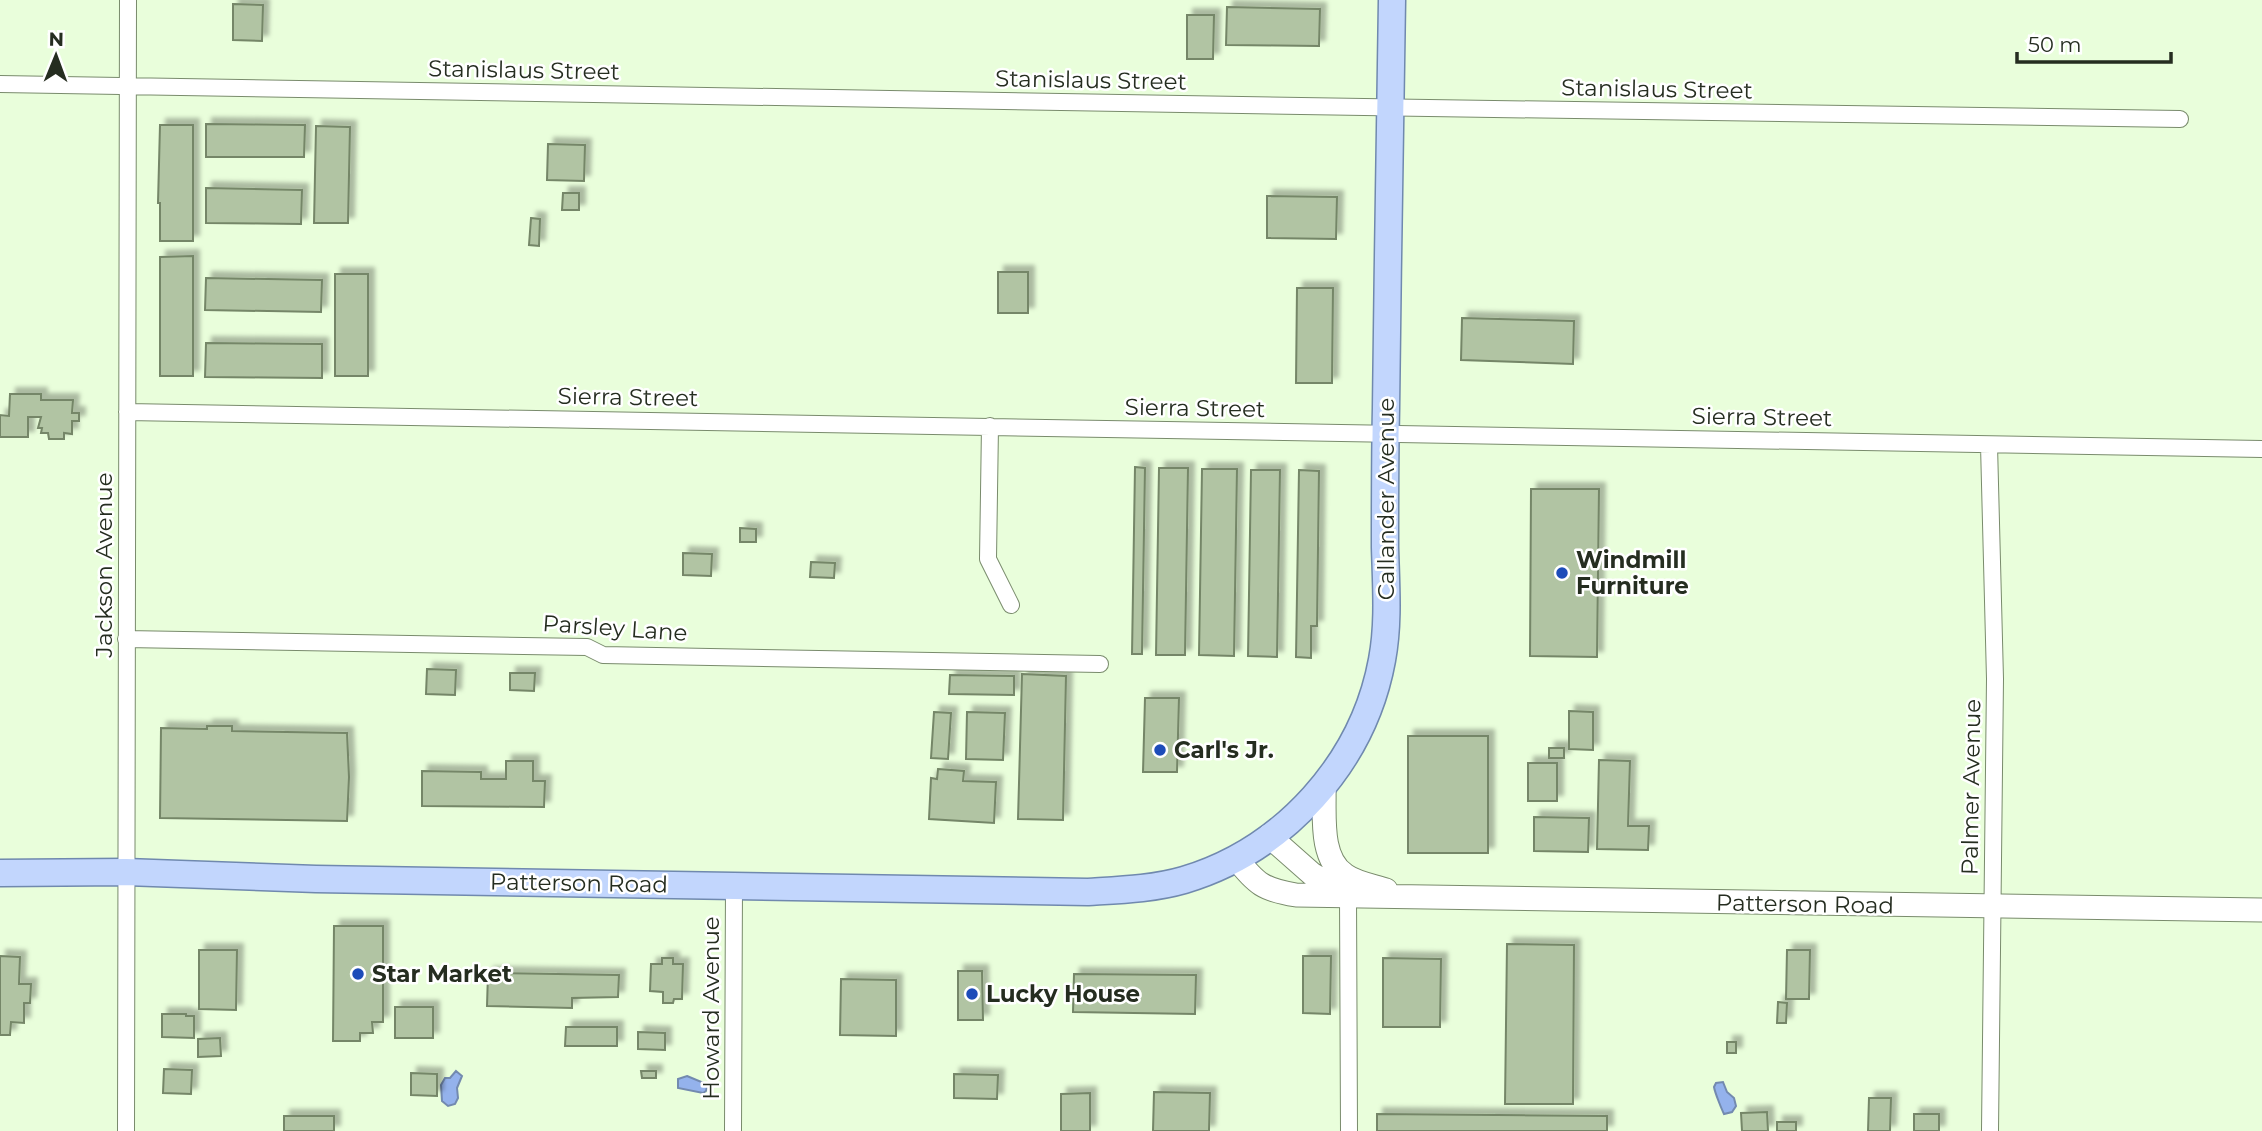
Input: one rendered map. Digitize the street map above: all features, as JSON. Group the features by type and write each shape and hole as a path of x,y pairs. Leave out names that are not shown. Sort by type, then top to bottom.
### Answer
{"main road":[{"name":"Callander Avenue","path":"1158,886 1201,874 1236,858 1293,819 1324,787 1344,759 1360,729 1376,687 1387,614 1385,434 1392,0"},
{"path":"1324,787 1326,842 1331,859 1344,875 1406,897"},
{"path":"1269,836 1312,874 1348,896"},
{"name":"Patterson Road","path":"1236,858 1251,877 1272,891 1297,895 2262,911"},
{"name":"Patterson Road","path":"0,873 126,872 316,879 1088,892 1158,886"}],"street":[{"name":"Jackson Avenue","path":"126,1131 128,0"},
{"name":"Stanislaus Street","path":"0,84 2180,119"},
{"name":"Sierra Street","path":"127,412 2262,449"},
{"path":"990,426 988,559 1011,605"},
{"name":"Palmer Avenue","path":"1989,445 1995,679 1990,1131"},
{"name":"Parsley Lane","path":"126,639 587,647 603,654 1100,664"},
{"name":"Howard Avenue","path":"733,1131 734,885"},
{"path":"1348,896 1349,1131"}],"water":[{"path":"456,1071 462,1076 457,1088 458,1098 455,1104 448,1106 442,1101 441,1085 445,1078 450,1078"},
{"path":"687,1076 704,1083 706,1091 703,1093 678,1088 678,1079"},
{"path":"1723,1082 1736,1106 1732,1112 1724,1114 1714,1087 1716,1083"}],"building":[{"path":"233,4 263,5 262,41 233,40"},
{"path":"1227,7 1320,9 1319,46 1226,45"},
{"path":"1187,15 1214,15 1213,59 1187,59"},
{"path":"206,124 305,125 304,157 206,157"},
{"path":"160,125 193,125 193,241 160,241"},
{"path":"316,126 350,127 348,223 314,223"},
{"path":"548,144 585,145 584,181 547,180"},
{"path":"206,188 302,190 301,224 206,223"},
{"path":"563,193 579,193 579,210 562,210"},
{"path":"1267,196 1337,197 1336,239 1267,238"},
{"path":"531,218 540,219 539,246 529,245"},
{"path":"193,256 193,376 160,376 160,257"},
{"path":"998,272 1028,272 1028,313 998,313"},
{"path":"335,274 368,274 368,376 335,376"},
{"path":"206,278 322,280 321,312 205,310"},
{"path":"1297,288 1333,288 1332,383 1296,383"},
{"path":"1462,318 1574,321 1573,364 1461,360"},
{"path":"206,343 322,344 322,378 205,377"},
{"path":"10,394 41,394 41,400 73,400 72,413 79,413 79,421 72,421 72,434 64,433 64,439 49,439 48,433 41,433 42,428 38,428 41,417 28,417 28,437 0,437 0,415 9,416"},
{"path":"1135,467 1145,468 1142,654 1132,654"},
{"path":"1159,468 1188,468 1185,655 1156,655"},
{"path":"1202,469 1237,469 1234,656 1199,655"},
{"path":"1251,470 1280,470 1277,657 1248,656"},
{"path":"1299,470 1319,471 1317,626 1311,626 1311,658 1296,657"},
{"path":"1531,489 1599,489 1597,657 1530,656"},
{"path":"740,528 756,529 756,542 740,542"},
{"path":"683,553 712,554 711,576 683,575"},
{"path":"811,562 835,563 834,578 810,577"},
{"path":"427,669 456,670 455,695 426,694"},
{"path":"510,673 535,673 534,691 510,690"},
{"path":"1022,674 1066,676 1063,820 1018,819"},
{"path":"950,675 1014,676 1014,695 949,694"},
{"path":"1145,698 1179,698 1177,772 1143,772"},
{"path":"1569,711 1593,712 1593,750 1569,749"},
{"path":"934,712 951,713 948,759 931,758"},
{"path":"967,712 1005,713 1003,760 966,759"},
{"path":"207,726 232,726 232,731 347,733 347,821 160,818 161,728 207,729"},
{"path":"1408,736 1488,736 1488,853 1408,853"},
{"path":"1549,748 1564,748 1564,758 1549,758"},
{"path":"1599,760 1630,761 1628,826 1649,826 1648,850 1597,849"},
{"path":"506,761 533,761 533,781 545,781 544,807 422,806 422,771 481,772 481,779 506,779"},
{"path":"1528,763 1557,763 1557,801 1528,801"},
{"path":"938,769 964,771 963,781 996,782 994,823 929,819 931,778 937,779"},
{"path":"1534,817 1589,818 1588,852 1534,851"},
{"name":"Star Market","path":"334,926 383,926 383,1022 372,1022 373,1033 360,1033 360,1041 333,1041"},
{"path":"1507,944 1574,945 1573,1104 1505,1104"},
{"path":"199,950 237,950 236,1010 199,1009"},
{"path":"1787,950 1810,950 1809,999 1786,999"},
{"path":"0,956 20,957 19,984 31,984 30,1003 24,1003 24,1023 11,1022 10,1035 0,1035"},
{"path":"1303,956 1331,956 1330,1014 1303,1013"},
{"path":"662,958 673,958 673,964 683,964 682,999 674,999 673,1003 663,1003 663,992 650,991 651,964 662,964"},
{"path":"1383,958 1441,959 1440,1027 1383,1027"},
{"path":"958,971 982,971 983,1020 958,1020"},
{"path":"488,973 619,975 618,997 572,998 572,1008 487,1006"},
{"path":"1074,974 1196,975 1195,1014 1073,1012"},
{"path":"841,979 896,980 896,1036 840,1035"},
{"path":"1778,1002 1787,1003 1786,1023 1777,1023"},
{"path":"395,1007 433,1007 433,1038 395,1038"},
{"path":"162,1014 194,1016 194,1038 162,1037"},
{"path":"566,1027 617,1027 617,1046 565,1046"},
{"path":"638,1032 665,1033 665,1050 638,1049"},
{"path":"220,1038 221,1056 198,1057 198,1039"},
{"path":"1727,1042 1736,1042 1736,1053 1727,1053"},
{"path":"164,1069 192,1070 191,1094 163,1093"},
{"path":"641,1071 656,1071 656,1078 642,1078"},
{"path":"411,1073 437,1074 437,1096 411,1095"},
{"path":"954,1074 998,1075 997,1099 954,1098"},
{"path":"1154,1092 1210,1093 1209,1131 1153,1131"},
{"path":"1090,1093 1090,1131 1061,1131 1061,1094"},
{"path":"1869,1098 1891,1098 1890,1131 1868,1131"},
{"path":"1767,1112 1768,1131 1742,1131 1741,1113"},
{"path":"1377,1114 1607,1116 1607,1131 1377,1131"},
{"path":"1914,1114 1939,1114 1939,1131 1914,1131"},
{"path":"284,1116 334,1116 334,1131 284,1131"},
{"path":"1777,1122 1796,1122 1796,1131 1777,1131"}],"place":[{"name":"Windmill Furniture","path":"1562,573"},
{"name":"Carl's Jr.","path":"1160,750"},
{"name":"Star Market","path":"358,974"},
{"name":"Lucky House","path":"972,994"}]}
